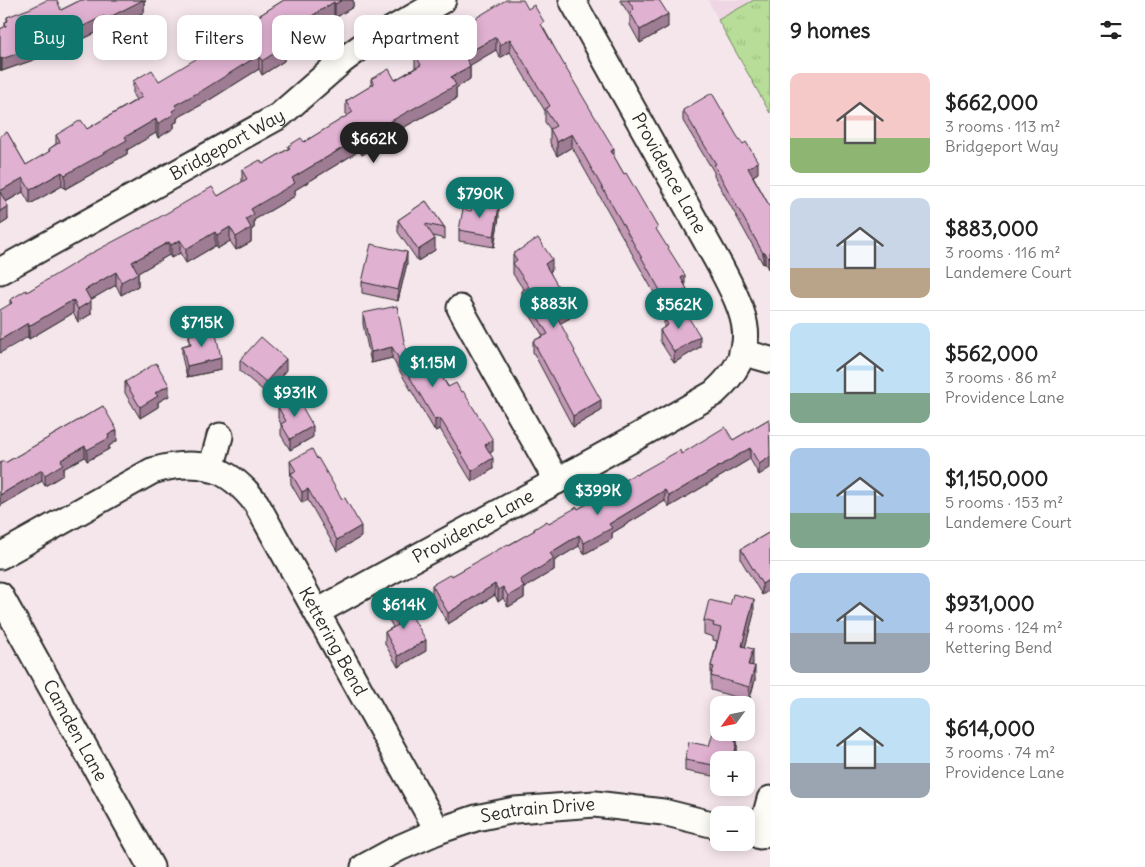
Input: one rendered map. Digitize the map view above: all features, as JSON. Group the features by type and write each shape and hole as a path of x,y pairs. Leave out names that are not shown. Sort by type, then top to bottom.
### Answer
{"street":[{"name":"Bridgeport Way","path":"0,271 278,116 361,47 444,0"},
{"name":"Providence Lane","path":"317,612 714,393 733,374 746,336 746,324 739,302 720,264 572,0"},
{"path":"460,308 557,481"},
{"path":"742,352 770,360"},
{"path":"211,468 220,436"},
{"name":"Kettering Bend","path":"0,556 152,471 173,465 190,465 211,468 230,477 256,503 438,831"},
{"name":"Camden Lane","path":"0,595 151,867"},
{"path":"759,836 770,799"},
{"name":"Seatrain Drive","path":"364,867 399,848 438,831 476,818 515,810 595,804 663,812 710,824"}],"shaded area":[{"path":"708,0 754,0 718,20"}],"green space":[{"path":"754,0 770,0 770,113 718,20"}],"building":[{"path":"47,0 57,0 61,10 81,0 143,0 114,15 93,15 93,21 83,26 83,15 15,15 15,54 0,58 0,29 6,26 7,17"},
{"path":"284,0 342,0 335,4 334,2 313,15 272,15 272,55 262,61 262,15 260,15"},
{"path":"506,0 523,0 528,9 534,5 544,22 541,24 614,149 611,151 624,174 626,173 658,228 656,229 685,275 681,278 687,289 666,301 572,134 557,142 550,129 556,126 545,109 550,106 510,39 500,45 496,37 477,48 477,17"},
{"path":"628,0 659,0 668,14 640,30 630,12 634,9"},
{"path":"194,60 251,60 175,105 177,108 172,111 174,114 158,124 156,119 125,137 127,140 65,175 62,172 30,190 23,178 0,191 0,136 7,132 26,165 50,151 49,149 60,142 56,135 81,120 87,129 142,97 133,81 152,70 159,81"},
{"path":"418,60 467,60 470,66 451,77 456,85 382,126 384,129 362,142 359,138 292,178 295,183 251,209 254,214 246,219 251,228 236,237 230,227 217,235 215,232 186,249 180,240 171,245 169,242 132,262 138,273 121,282 116,272 85,290 91,301 78,309 73,300 29,326 28,323 0,340 0,310 12,303 10,300 212,187 218,196 247,179 242,170 260,160 263,164 290,148 288,146 301,138 304,142 353,112 346,101 374,84 371,79 389,69 395,80 421,65"},
{"path":"712,93 737,136 743,144 746,142 758,162 748,168 770,207 770,256 768,258 765,252 763,253 714,165 716,164 683,110"},
{"path":"0,192 8,206 0,211"},
{"path":"426,201 445,228 425,224 435,239 418,250 398,220"},
{"path":"473,201 499,206 494,236 459,230 463,209 471,211"},
{"path":"538,238 552,259 545,264 570,307 556,315 601,400 573,416 533,341 548,334 522,291 529,287 513,263 517,260 513,254"},
{"path":"371,244 407,252 398,290 362,282"},
{"path":"397,306 407,356 422,348 426,354 428,353 448,387 456,383 461,392 463,391 493,440 485,445 493,458 472,471 440,418 435,420 392,347 371,352 363,313"},
{"path":"682,307 700,336 674,352 660,330 668,325 664,318"},
{"path":"215,329 221,358 187,366 182,346 191,344 189,335"},
{"path":"261,337 286,359 266,382 240,360"},
{"path":"156,363 169,385 155,393 158,396 140,407 125,382"},
{"path":"296,396 313,426 290,439 281,424 286,421 278,407"},
{"path":"103,406 117,430 108,435 109,438 87,450 85,446 61,460 63,464 45,475 42,470 0,495 0,463 4,461 5,463"},
{"path":"769,419 770,457 759,464 750,448 669,496 665,490 609,524 612,528 584,543 579,535 550,553 554,559 520,580 524,587 508,596 503,587 498,590 495,584 448,613 432,585 509,545 547,521 549,523 577,507 578,509 617,487 616,485 635,474 680,450 681,454 725,427 733,440"},
{"path":"312,449 342,499 345,498 361,526 337,540 308,489 302,492 291,473 296,471 290,461"},
{"path":"770,532 770,579 762,584 741,549"},
{"path":"733,594 754,599 742,646 753,649 748,665 755,666 749,687 711,676 714,667 711,666 721,628 713,626 714,623 704,620 709,600 730,605"},
{"path":"403,601 426,640 398,656 385,632 398,625 389,609"},
{"path":"710,741 737,742 735,751 710,751 710,764 685,760 689,742 709,746"}]}
